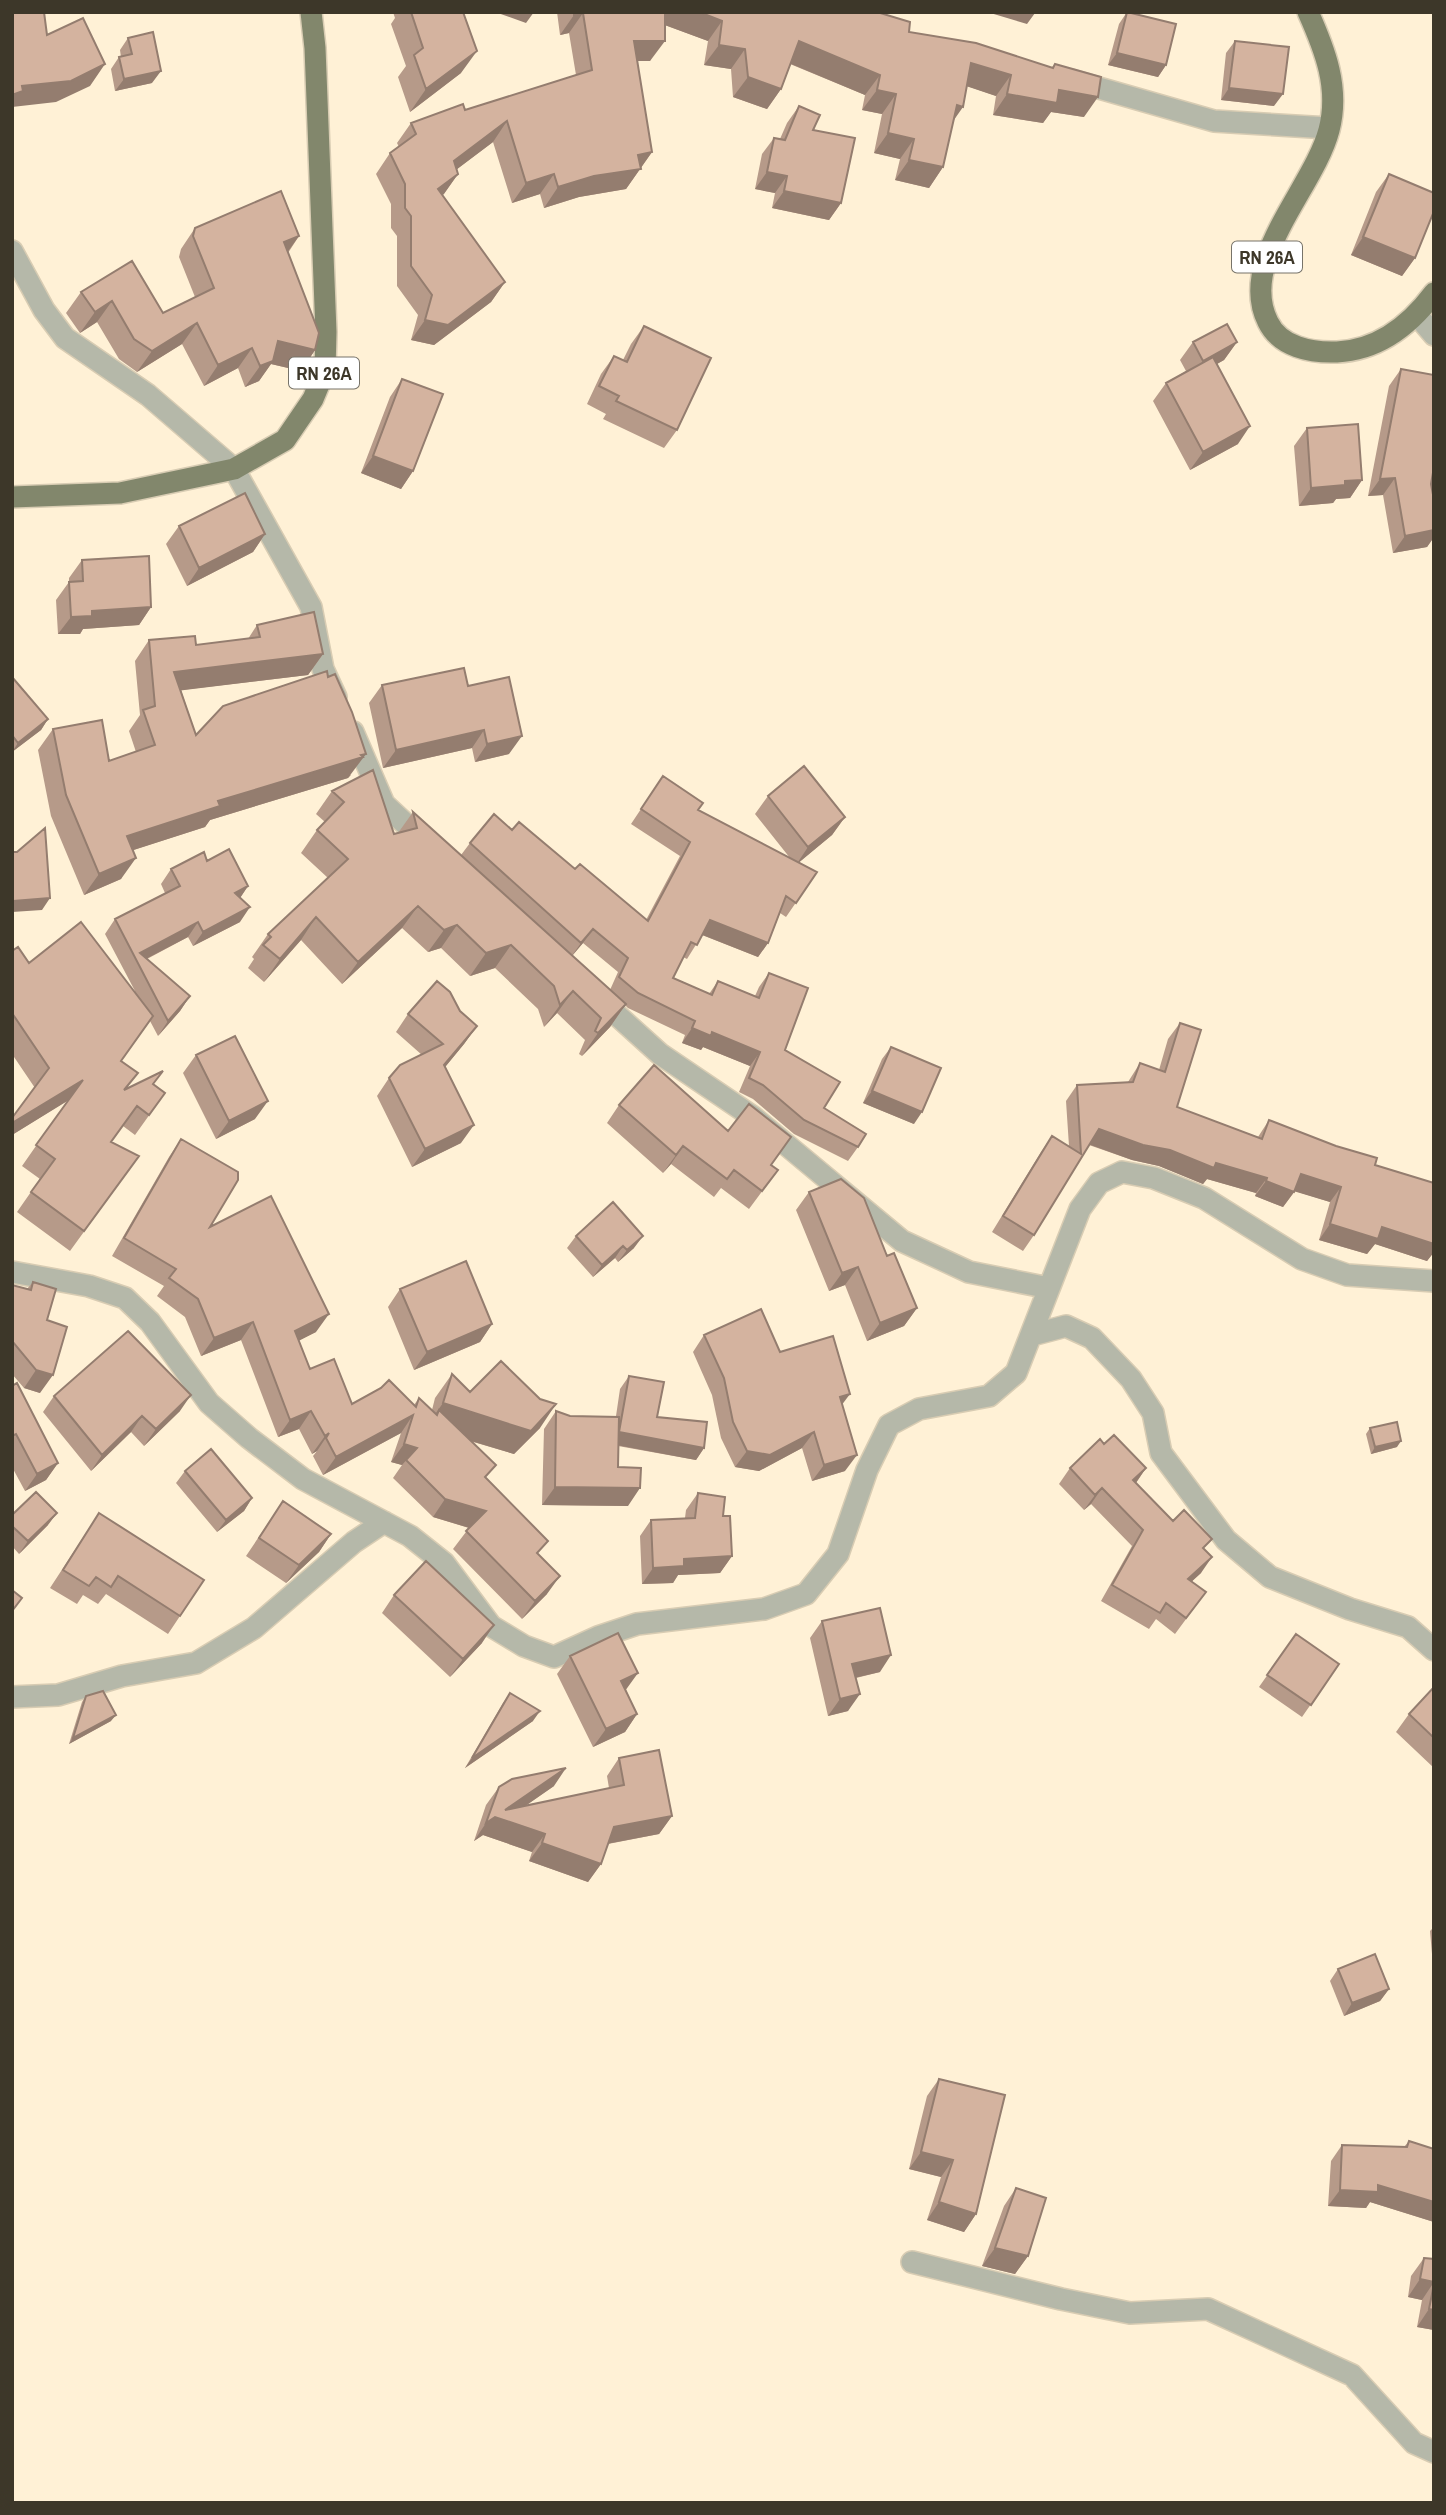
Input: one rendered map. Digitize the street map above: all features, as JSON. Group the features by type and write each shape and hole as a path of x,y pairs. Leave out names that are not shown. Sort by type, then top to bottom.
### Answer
{"main road":[{"name":"RN 26A","path":"12,497 120,493 234,469 285,440 313,399 325,370 326,332 316,47 311,12"},
{"name":"RN 26A","path":"1308,12 1327,54 1334,95 1329,128 1321,155 1276,236 1266,260 1260,287 1264,314 1273,333 1287,342 1323,353 1345,352 1388,338 1417,315 1434,293"}],"street":[{"path":"1054,75 1214,121 1329,128"},
{"path":"12,251 44,310 65,338 148,394 234,469 311,607 323,669 384,804 442,859"},
{"path":"1417,315 1434,335"},
{"path":"585,986 660,1054 753,1116 902,1241 969,1272 1049,1288"},
{"path":"12,1272 89,1286 125,1298 150,1322 209,1403 249,1438 303,1479 410,1536 444,1563 491,1626 524,1646 554,1657 598,1637 637,1624 764,1609 806,1594 838,1554 867,1470 889,1424 919,1409 989,1396 1016,1373 1080,1209 1099,1183 1122,1172 1154,1178 1204,1198 1302,1259 1347,1275 1434,1281"},
{"path":"1032,1335 1066,1326 1092,1338 1131,1379 1153,1413 1161,1453 1226,1540 1270,1577 1350,1609 1408,1627 1434,1650"},
{"path":"12,1697 26,1699 58,1695 122,1676 196,1663 254,1628 354,1542 384,1522"},
{"path":"912,2262 1130,2313 1208,2309 1352,2375 1414,2443 1434,2452"}],"building":[{"path":"12,12 44,12 47,35 83,18 105,64 71,81 22,86 23,91 12,95"},
{"path":"411,12 463,12 477,51 426,89 414,55 423,48"},
{"path":"574,12 665,12 665,41 634,41 652,152 638,155 641,169 594,176 558,187 554,174 526,183 507,121 454,161 458,174 438,189 505,282 448,325 425,320 432,295 411,266 411,216 405,208 405,184 390,153 416,134 411,123 463,104 465,110 592,70 583,13 574,15"},
{"path":"699,12 877,12 910,22 909,32 976,43 1053,68 1055,64 1101,77 1098,97 1059,90 1057,103 1007,94 1011,75 971,63 963,107 957,105 943,167 909,160 914,139 888,133 896,94 877,90 880,75 799,41 781,89 748,77 745,49 719,45 722,21"},
{"path":"1127,12 1176,24 1166,65 1117,53"},
{"path":"153,32 161,71 124,79 119,57 132,54 128,38"},
{"path":"1235,41 1289,47 1283,94 1229,88"},
{"path":"799,106 820,115 813,130 855,138 841,203 784,191 787,176 767,172 774,138 785,140"},
{"path":"1389,174 1434,193 1434,211 1415,258 1363,237"},
{"path":"281,191 299,236 284,242 319,333 315,350 278,341 273,361 260,366 252,348 218,365 197,323 152,351 134,339 112,301 95,312 81,292 132,261 163,313 214,288 193,236 195,228"},
{"path":"1227,324 1237,342 1203,361 1193,342"},
{"path":"644,326 711,358 677,430 616,401 619,396 599,386 614,356 627,362"},
{"path":"1213,357 1250,426 1203,452 1166,383"},
{"path":"1401,369 1434,375 1434,467 1431,484 1434,530 1405,536 1395,478 1380,479"},
{"path":"402,379 443,394 413,471 373,456"},
{"path":"1358,424 1362,480 1345,481 1345,485 1311,488 1307,428"},
{"path":"245,493 265,534 199,568 179,526"},
{"path":"149,556 151,607 92,611 92,616 71,617 69,582 83,581 82,560"},
{"path":"314,612 323,654 174,672 196,735 223,706 327,671 328,677 335,674 352,712 366,754 218,801 220,806 127,836 136,858 99,874 66,795 53,729 102,720 109,761 155,745 143,710 155,706 149,640 195,636 196,645 260,637 257,625"},
{"path":"464,668 468,686 509,677 522,736 487,744 484,730 396,750 382,685"},
{"path":"12,677 48,719 18,743 12,735"},
{"path":"804,766 845,817 808,847 768,796"},
{"path":"373,770 394,834 417,828 413,812 626,1004 598,1033 595,1031 601,1018 573,991 560,1005 554,986 511,945 486,953 457,925 444,930 418,906 358,962 316,917 280,959 263,945 271,937 268,934 348,859 317,830 344,802 332,791"},
{"path":"663,776 703,803 698,810 817,872 796,903 786,896 768,943 710,920 697,945 691,942 673,978 712,995 718,981 759,998 769,973 808,988 785,1050 840,1082 824,1108 866,1134 858,1147 804,1120 763,1085 749,1078 760,1052 712,1032 711,1036 692,1028 695,1021 638,993 619,977 628,958 593,929 581,943 470,843 494,814 512,830 519,822 575,869 580,864 648,921 690,842 641,809"},
{"path":"45,828 50,898 13,901 12,852 17,852"},
{"path":"229,849 248,886 235,893 250,907 203,932 198,922 140,953 190,996 168,1021 115,919 180,886 171,869 204,852 207,861"},
{"path":"81,922 153,1016 121,1061 138,1073 124,1090 163,1071 153,1084 165,1093 149,1115 137,1106 111,1142 139,1156 84,1231 31,1192 55,1159 36,1145 83,1080 12,1123 12,1118 49,1068 12,1013 12,951 18,947 29,963"},
{"path":"437,981 450,992 460,1011 477,1026 444,1065 474,1125 425,1149 389,1078 400,1065 443,1044 408,1014"},
{"path":"1180,1023 1201,1030 1177,1107 1262,1139 1269,1120 1336,1146 1377,1158 1375,1165 1434,1183 1434,1244 1382,1227 1378,1239 1330,1224 1341,1187 1301,1174 1294,1192 1266,1181 1267,1178 1216,1163 1214,1168 1170,1150 1143,1145 1099,1129 1034,1235 1003,1216 1052,1136 1081,1154 1077,1085 1133,1082 1140,1063 1165,1072"},
{"path":"235,1036 268,1101 229,1121 196,1055"},
{"path":"891,1047 941,1068 922,1112 872,1091"},
{"path":"654,1065 728,1131 749,1104 791,1137 771,1165 778,1170 762,1191 734,1170 727,1179 683,1146 676,1155 619,1105"},
{"path":"181,1139 238,1172 238,1180 210,1227 271,1196 329,1314 295,1331 310,1369 334,1359 352,1404 381,1388 389,1380 416,1407 419,1398 437,1415 439,1410 496,1465 485,1477 548,1541 537,1553 560,1576 535,1601 466,1531 486,1511 445,1499 406,1460 417,1448 404,1444 413,1415 336,1457 326,1438 329,1433 325,1436 311,1411 290,1420 253,1322 214,1338 198,1299 169,1278 176,1269 124,1238"},
{"path":"841,1179 864,1198 887,1256 894,1253 917,1308 880,1323 858,1267 842,1273 809,1192"},
{"path":"613,1202 643,1236 627,1250 623,1246 602,1265 576,1236"},
{"path":"466,1261 492,1324 427,1352 400,1289"},
{"path":"33,1282 56,1289 47,1320 67,1327 53,1375 36,1370 12,1341 12,1285 31,1290"},
{"path":"761,1309 780,1352 833,1336 850,1394 840,1397 857,1455 824,1465 814,1432 770,1455 747,1451 733,1422 724,1378 704,1335"},
{"path":"128,1331 191,1395 156,1429 142,1416 102,1455 54,1396"},
{"path":"501,1361 540,1399 556,1404 531,1431 443,1403 452,1374 470,1392"},
{"path":"629,1376 664,1382 657,1417 707,1422 704,1448 619,1432"},
{"path":"17,1383 58,1463 37,1474 16,1434 12,1436 12,1386"},
{"path":"556,1411 570,1416 619,1417 618,1467 641,1468 640,1488 555,1487"},
{"path":"1397,1422 1401,1441 1375,1447 1370,1428"},
{"path":"1114,1435 1146,1468 1133,1480 1173,1521 1184,1510 1212,1539 1203,1548 1212,1557 1188,1579 1206,1592 1186,1618 1166,1603 1160,1613 1112,1585 1143,1530 1102,1488 1095,1495 1070,1468 1100,1439 1104,1444"},
{"path":"211,1449 252,1498 226,1520 185,1471"},
{"path":"36,1492 57,1513 28,1541 12,1526 12,1515"},
{"path":"698,1493 725,1497 723,1516 730,1516 732,1556 684,1559 684,1566 653,1568 651,1520 695,1518"},
{"path":"283,1501 331,1534 299,1565 259,1538"},
{"path":"99,1513 204,1580 180,1616 118,1576 111,1587 96,1577 89,1586 63,1570"},
{"path":"426,1561 494,1625 463,1659 394,1595"},
{"path":"12,1590 22,1598 12,1611"},
{"path":"880,1608 891,1655 852,1664 860,1694 840,1699 822,1621"},
{"path":"618,1633 638,1673 621,1681 637,1714 606,1729 570,1656"},
{"path":"1296,1634 1339,1664 1311,1705 1267,1675"},
{"path":"1434,1687 1434,1738 1409,1714"},
{"path":"103,1691 116,1715 73,1738 86,1696"},
{"path":"510,1693 540,1711 472,1758"},
{"path":"659,1750 672,1816 614,1827 601,1864 542,1843 545,1834 495,1817 486,1823 499,1787 512,1779 566,1768 505,1810 624,1785 619,1758"},
{"path":"1375,1954 1389,1989 1352,2003 1338,1969"},
{"path":"939,2079 1005,2095 976,2214 939,2202 953,2160 921,2152"},
{"path":"1409,2141 1434,2149 1434,2202 1378,2185 1378,2192 1340,2190 1342,2145 1407,2147"},
{"path":"1016,2188 1046,2198 1028,2256 995,2248"},
{"path":"1424,2258 1434,2259 1434,2282 1420,2279"},
{"path":"1434,2284 1434,2310 1429,2309"}]}
